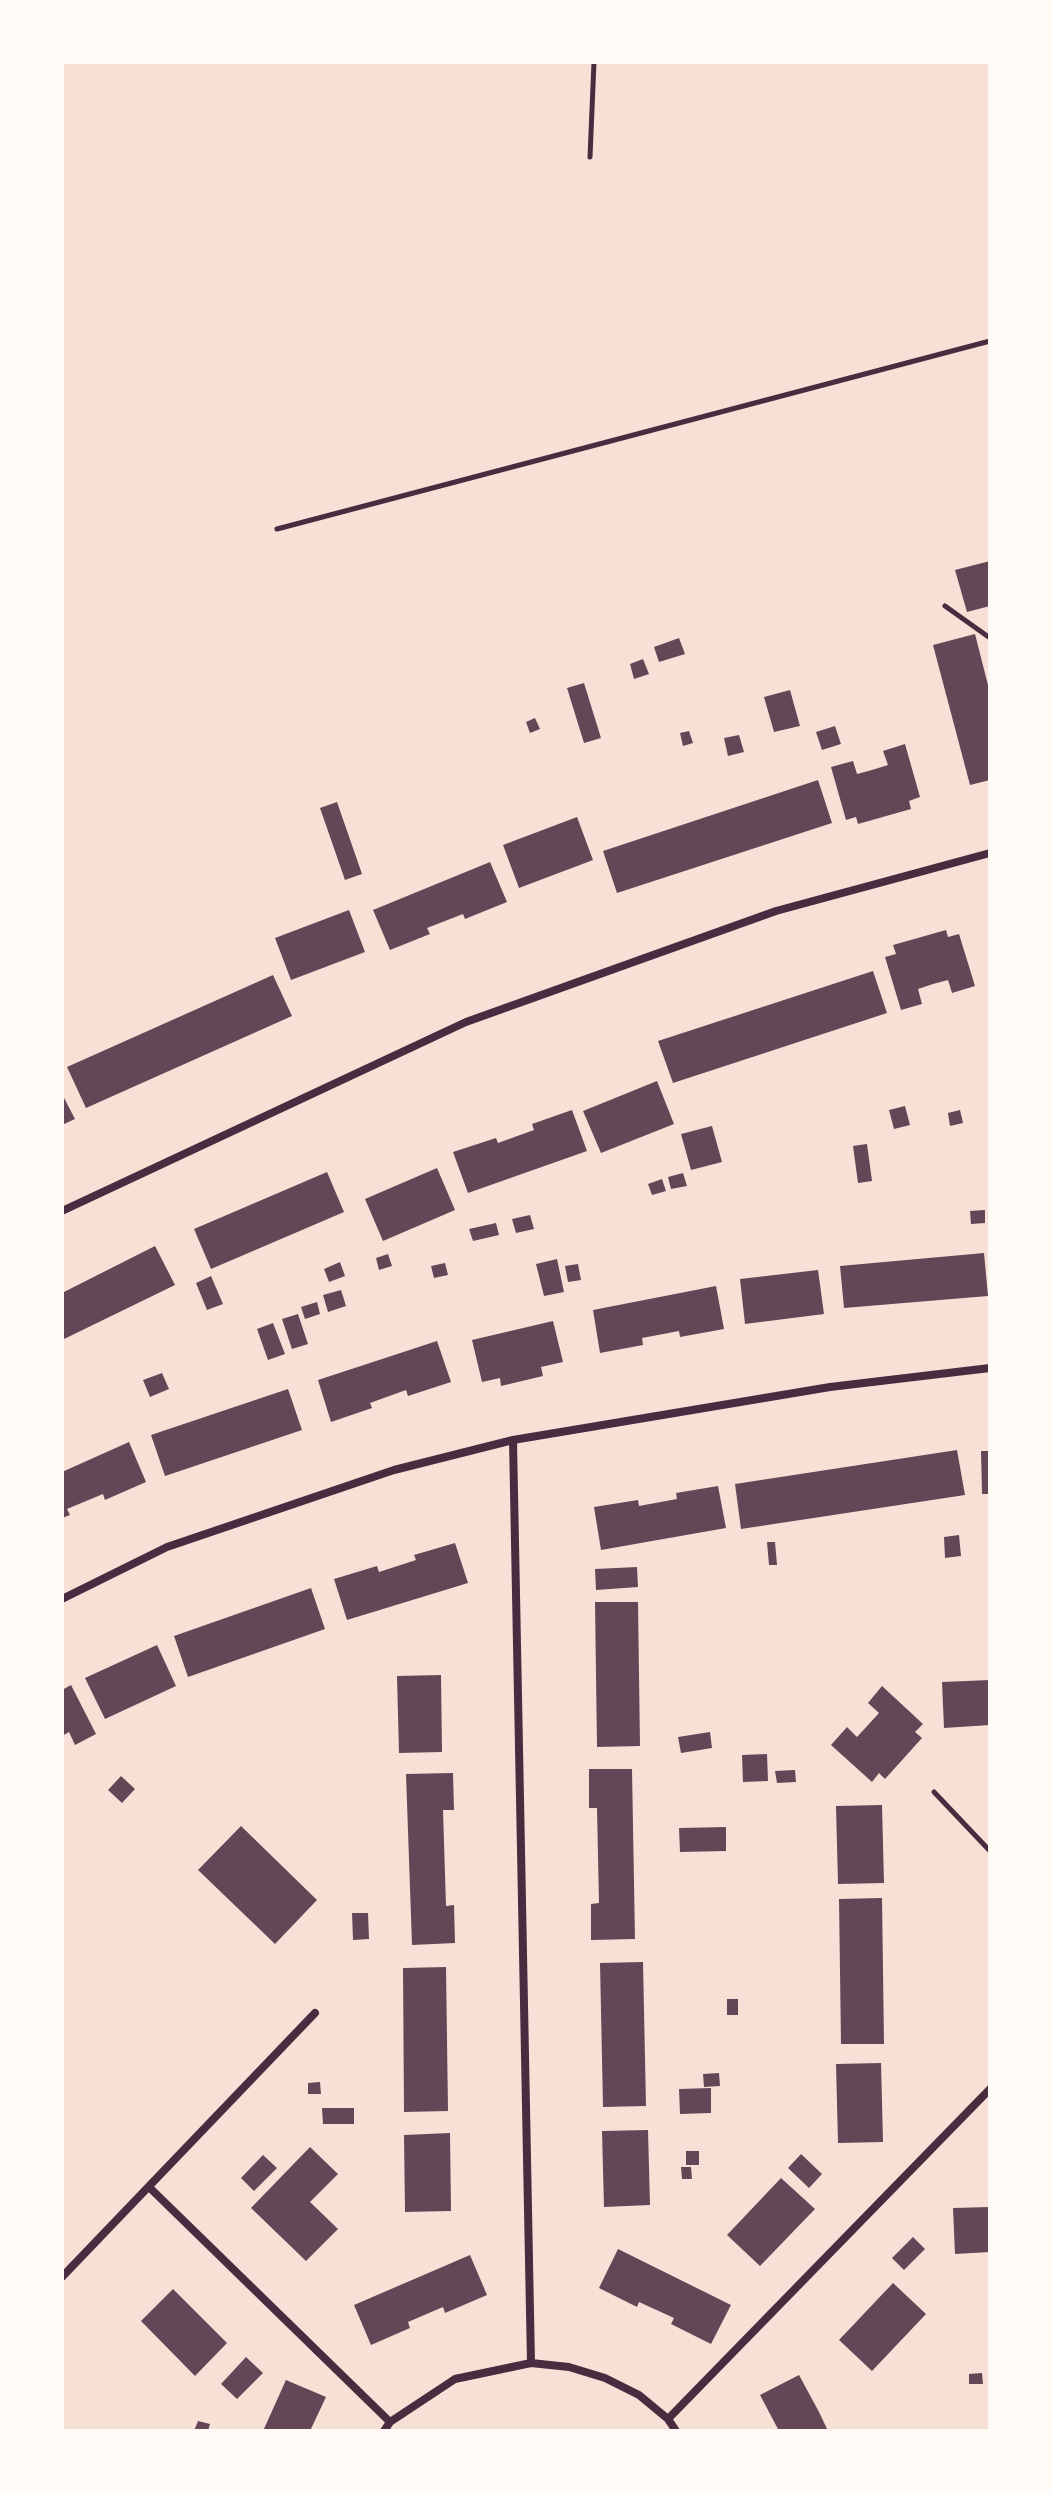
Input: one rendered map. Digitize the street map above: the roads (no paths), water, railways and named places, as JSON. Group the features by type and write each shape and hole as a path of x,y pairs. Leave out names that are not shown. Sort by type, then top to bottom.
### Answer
{"street":[{"path":"62,1211 466,1022 776,911 990,853"},
{"path":"62,1599 167,1547 394,1470 513,1440 830,1387 990,1368"},
{"path":"513,1440 531,2363"},
{"path":"62,2277 315,2013"},
{"path":"668,2419 990,2089"},
{"path":"149,2187 390,2422"},
{"path":"384,2431 390,2422 455,2379 531,2363 569,2367 605,2378 639,2395 668,2419 676,2431"}]}
